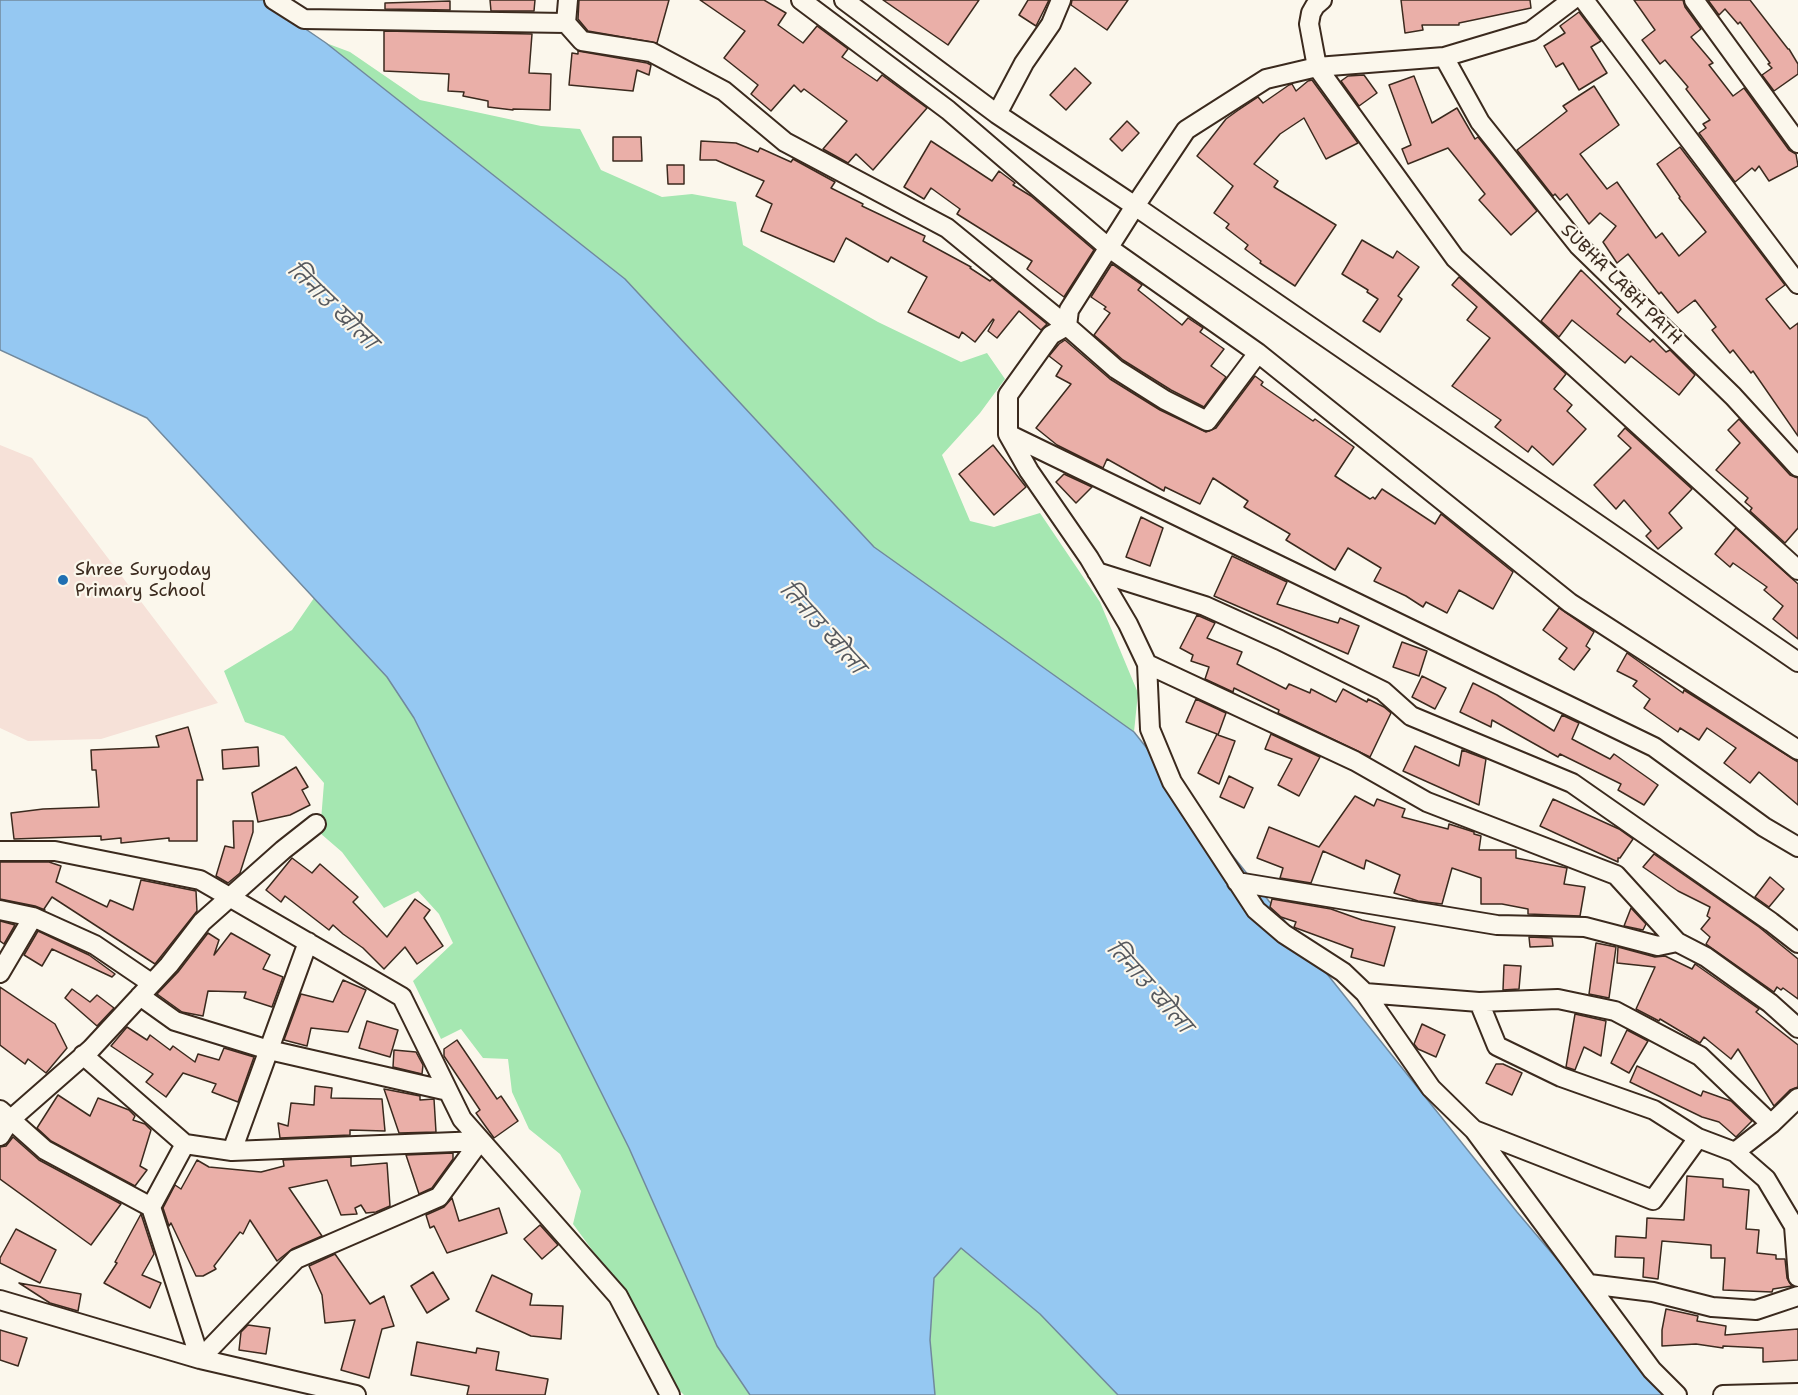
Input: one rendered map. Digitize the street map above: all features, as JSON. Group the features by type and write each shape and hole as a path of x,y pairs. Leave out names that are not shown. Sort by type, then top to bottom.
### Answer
{"street":[{"path":"274,0 304,19 566,23"},
{"path":"568,0 566,23 582,41 651,52 724,91 785,142 947,228 1116,369 1165,400 1207,421 1258,353"},
{"path":"801,0 948,110 1109,248 1258,353 1570,603 1798,750"},
{"path":"844,0 997,114 1135,206 1798,662"},
{"path":"997,114 1024,63 1052,24 1061,0"},
{"path":"1322,0 1311,13 1309,24 1317,67 1455,258 1798,570"},
{"path":"1067,326 1069,310 1186,130 1266,79 1317,67 1444,57 1531,31 1572,0"},
{"path":"1584,0 1798,284"},
{"path":"1694,0 1798,143"},
{"name":"SUBHA LABH PATH","path":"1444,57 1480,122 1578,245 1733,396 1798,467"},
{"path":"1067,326 1051,335 1008,395 1008,435 1029,471 1097,572 1128,624 1147,664 1150,729 1172,782 1256,910 1284,934 1343,972 1365,993 1431,1088 1474,1130 1652,1370 1677,1395"},
{"path":"1008,435 1654,747 1764,826 1798,847"},
{"path":"1097,572 1205,606 1383,691 1411,717 1572,783 1771,922 1798,944"},
{"path":"1147,664 1355,761 1427,802 1616,875 1677,942 1706,957 1770,1003 1798,1028"},
{"path":"0,1136 5,1115 84,1055 169,965 202,922 229,896 316,824"},
{"path":"0,851 55,851 200,879 402,997 462,1119 618,1296 670,1395"},
{"path":"1237,882 1497,925 1585,927 1658,946 1677,942"},
{"path":"0,910 33,918 95,945 146,990 175,1021 269,1050 448,1091"},
{"path":"0,974 33,918"},
{"path":"232,1151 308,942"},
{"path":"1365,993 1479,1002 1558,999 1615,1011 1700,1056 1772,1124"},
{"path":"1479,1002 1497,1046 1560,1077 1654,1110 1698,1138 1735,1152 1766,1179 1794,1226 1798,1277"},
{"path":"84,1055 185,1144 232,1151 480,1141"},
{"path":"1735,1152 1772,1124 1798,1098"},
{"path":"5,1115 45,1150 151,1207 200,1359"},
{"path":"1474,1130 1653,1200 1698,1138"},
{"path":"200,1359 296,1258 439,1197 480,1141"},
{"path":"151,1207 185,1144"},
{"path":"1589,1284 1653,1292 1712,1306 1756,1310 1798,1296"},
{"path":"0,1300 200,1359 356,1395"},
{"path":"1723,1395 1798,1393"}],"shaded area":[{"name":"Shree Suryoday Primary School","path":"0,445 32,458 218,703 101,739 28,741 0,728"}],"green space":[{"path":"326,43 350,52 420,100 541,126 580,129 601,170 662,197 692,194 736,202 743,245 878,322 961,362 987,353 1005,379 980,413 942,455 970,521 994,527 1040,513 1100,602 1138,693 1134,732 874,547 625,279"},
{"path":"314,598 387,677 414,718 629,1148 717,1346 750,1395 684,1395 675,1386 640,1315 573,1224 581,1191 560,1154 529,1129 512,1092 508,1059 483,1058 461,1029 441,1039 413,981 453,943 439,914 418,891 384,908 342,852 320,833 324,783 284,736 245,722 224,671 292,630"},
{"path":"961,1248 1040,1314 1118,1395 935,1395 930,1340 934,1278"}],"water":[{"name":"तिनाउ खोला","path":"0,0 263,0 326,43 625,279 874,547 1134,732 1517,1212 1672,1395 1118,1395 1040,1314 961,1248 934,1278 930,1340 935,1395 750,1395 717,1346 629,1148 414,718 387,677 147,418 0,350"}],"building":[{"path":"490,0 535,0 534,11 491,11"},
{"path":"579,0 669,0 657,43 588,31 578,19"},
{"path":"700,0 764,0 786,13 778,25 803,43 817,26 848,49 842,57 877,81 882,75 927,108 873,170 856,154 848,163 823,149 847,121 804,89 801,92 794,85 771,111 751,94 758,85 724,58 745,31"},
{"path":"883,0 979,0 948,45"},
{"path":"1028,0 1049,0 1036,26 1019,15"},
{"path":"1072,0 1128,0 1107,30 1071,5"},
{"path":"1401,0 1530,0 1531,8 1459,23 1459,25 1422,25 1423,30 1405,33"},
{"path":"1634,0 1683,0 1685,7 1701,29 1691,37 1713,63 1709,65 1733,96 1744,88 1789,150 1796,154 1798,166 1769,181 1759,166 1755,171 1752,168 1735,182 1699,133 1706,128 1703,124 1710,120 1686,89 1688,87 1665,60 1660,64 1642,40 1655,30"},
{"path":"1708,0 1750,0 1789,49 1798,64 1798,74 1774,91 1762,75 1772,68 1768,64 1770,63 1740,22 1738,24 1725,9 1719,15"},
{"path":"450,1 450,10 385,9 385,3"},
{"path":"1579,12 1601,41 1591,47 1607,73 1579,90 1563,63 1556,67 1544,46 1565,33 1560,26"},
{"path":"384,31 532,34 529,73 551,74 550,110 488,107 488,101 463,96 464,92 448,91 449,74 384,71"},
{"path":"578,51 647,63 651,65 649,75 637,70 633,91 569,85 572,53 578,54"},
{"path":"1075,68 1091,83 1066,110 1050,95"},
{"path":"1364,75 1377,93 1359,106 1341,81 1348,76"},
{"path":"1414,76 1432,123 1457,108 1475,139 1478,137 1537,211 1511,235 1479,200 1485,194 1448,148 1408,164 1402,149 1411,145 1389,85"},
{"path":"1312,80 1358,143 1326,159 1304,118 1280,134 1254,164 1278,181 1274,187 1336,225 1295,286 1260,263 1261,261 1245,249 1248,245 1226,228 1229,224 1214,213 1233,186 1197,156 1226,119 1258,97 1263,103 1289,85 1292,84 1296,91"},
{"path":"1594,86 1619,125 1580,154 1607,189 1617,182 1656,238 1662,233 1679,256 1706,232 1679,198 1657,164 1680,147 1785,285 1766,299 1790,329 1798,323 1798,436 1753,371 1751,373 1733,350 1730,353 1712,330 1716,327 1695,300 1678,313 1661,292 1659,294 1628,254 1617,263 1603,242 1616,226 1600,213 1589,224 1567,194 1560,200 1555,194 1553,196 1517,150 1567,111 1563,106"},
{"path":"1127,121 1139,133 1122,151 1110,139"},
{"path":"613,137 641,137 642,161 613,161"},
{"path":"701,141 736,143 758,152 760,148 791,162 793,159 835,182 831,188 863,204 862,206 925,236 923,241 971,267 990,281 992,279 1047,324 1041,330 1019,311 997,338 988,331 993,319 975,342 962,332 959,338 908,312 927,277 891,257 888,262 846,238 834,262 761,231 772,204 756,196 764,181 716,160 700,160"},
{"path":"931,141 992,181 999,171 1015,183 1013,185 1031,196 1094,250 1064,297 1027,269 1032,261 957,214 960,209 931,188 924,199 904,187"},
{"path":"667,165 684,165 684,184 668,184"},
{"path":"1362,240 1393,258 1397,251 1419,267 1398,296 1402,299 1380,332 1363,321 1378,299 1342,274"},
{"path":"1112,264 1142,285 1138,290 1182,325 1188,318 1203,328 1200,332 1224,349 1211,366 1226,377 1204,407 1171,390 1123,360 1094,335 1110,313 1104,309 1106,307 1091,297"},
{"path":"1581,270 1621,309 1617,314 1650,342 1653,339 1666,352 1670,350 1695,375 1679,395 1631,356 1625,363 1572,320 1559,337 1541,321"},
{"path":"1459,277 1566,374 1554,389 1572,405 1567,411 1586,429 1553,465 1532,446 1528,452 1495,427 1501,420 1452,386 1490,338 1467,320 1477,307 1452,285"},
{"path":"1065,340 1110,379 1160,410 1206,432 1216,428 1255,376 1263,382 1261,385 1354,447 1335,476 1370,499 1373,497 1375,499 1382,489 1435,524 1441,514 1513,572 1493,609 1459,590 1447,613 1426,602 1423,607 1374,581 1381,568 1348,548 1335,570 1286,540 1290,534 1244,507 1248,501 1213,478 1200,504 1165,487 1164,491 1107,459 1103,468 1057,445 1036,428 1071,384 1056,376 1062,366 1049,356"},
{"path":"1739,419 1790,475 1798,478 1798,528 1785,543 1750,511 1752,508 1745,502 1748,498 1716,470 1740,443 1728,430"},
{"path":"1625,428 1692,489 1669,513 1682,528 1658,549 1646,536 1651,531 1624,500 1616,509 1594,485 1631,448 1618,436"},
{"path":"993,445 1026,487 994,515 959,474"},
{"path":"1064,474 1092,487 1076,503 1056,482"},
{"path":"1141,517 1163,528 1150,566 1126,557"},
{"path":"1736,528 1798,584 1798,639 1773,619 1783,606 1764,590 1767,587 1733,563 1730,567 1715,554"},
{"path":"1232,556 1287,582 1277,604 1338,623 1340,618 1359,626 1348,654 1214,596"},
{"path":"1559,608 1594,632 1586,646 1590,649 1574,670 1559,659 1567,648 1543,630"},
{"path":"1197,615 1215,623 1207,638 1242,652 1237,664 1286,689 1289,684 1310,693 1311,689 1336,702 1343,689 1367,702 1368,699 1384,707 1391,713 1370,757 1278,713 1279,710 1234,688 1233,692 1205,679 1209,667 1191,661 1193,655 1180,648"},
{"path":"1402,642 1427,651 1419,676 1393,667"},
{"path":"1627,653 1683,693 1684,690 1798,762 1798,805 1759,772 1750,783 1724,763 1736,748 1707,728 1699,740 1680,728 1678,732 1644,708 1650,699 1633,686 1637,681 1617,671"},
{"path":"1422,676 1446,688 1435,709 1412,697"},
{"path":"1473,683 1497,695 1554,731 1562,715 1579,723 1572,739 1610,759 1614,754 1658,785 1644,805 1618,790 1621,784 1560,754 1558,757 1492,720 1491,727 1460,712"},
{"path":"1196,699 1226,713 1218,735 1235,741 1219,784 1198,773 1217,734 1186,722"},
{"path":"188,727 203,780 197,780 197,841 169,841 169,838 121,843 121,838 101,840 101,836 14,839 11,813 43,809 99,807 96,770 92,770 91,750 159,747 156,736"},
{"path":"1271,734 1320,757 1299,796 1278,785 1292,759 1265,749"},
{"path":"1415,746 1459,766 1462,750 1486,759 1479,805 1403,771"},
{"path":"258,747 259,766 223,769 222,750"},
{"path":"296,767 308,787 302,790 310,805 290,815 258,822 252,793"},
{"path":"1229,776 1253,788 1244,808 1220,797"},
{"path":"1355,796 1374,806 1377,799 1405,809 1402,817 1448,829 1449,824 1474,832 1481,836 1479,850 1516,850 1516,858 1567,868 1564,884 1585,887 1580,916 1528,914 1528,909 1502,904 1481,904 1481,878 1452,868 1442,904 1418,901 1394,893 1400,875 1366,860 1364,869 1323,851 1311,883 1280,878 1283,868 1257,858 1269,827 1319,847"},
{"path":"1553,799 1619,829 1633,839 1618,858 1618,862 1540,826"},
{"path":"233,821 253,821 253,832 240,873 228,883 216,876 225,846 234,848"},
{"path":"1654,854 1759,927 1798,959 1798,999 1783,988 1781,990 1777,987 1774,992 1706,944 1710,937 1701,929 1710,918 1707,916 1710,907 1678,891 1643,867"},
{"path":"292,858 312,873 320,864 358,897 353,902 387,937 415,899 430,910 424,918 443,946 417,964 405,947 384,969 363,948 333,925 329,930 285,896 281,902 266,890"},
{"path":"0,862 49,862 61,866 56,882 107,907 110,900 133,910 141,880 196,891 197,911 155,964 52,897 45,910 0,899"},
{"path":"1770,877 1784,889 1769,907 1755,897"},
{"path":"1272,899 1331,909 1362,920 1395,927 1384,966 1351,957 1353,949 1294,927 1296,922 1281,917 1270,907"},
{"path":"1631,908 1646,924 1643,930 1624,926"},
{"path":"0,921 15,925 4,944 0,941"},
{"path":"38,931 89,955 115,974 112,977 52,949 42,966 24,955"},
{"path":"208,933 219,940 214,955 231,933 270,955 263,969 283,977 272,1007 244,998 246,992 208,991 203,1016 182,1012 157,994 178,972"},
{"path":"1529,937 1552,938 1553,946 1530,947"},
{"path":"1596,943 1616,947 1609,998 1589,994"},
{"path":"1618,947 1655,957 1665,956 1692,969 1695,964 1759,1009 1756,1012 1798,1045 1798,1087 1790,1090 1774,1106 1738,1049 1731,1059 1704,1037 1700,1043 1660,1019 1659,1021 1636,1009 1655,967 1617,963"},
{"path":"1504,965 1521,966 1519,989 1503,990"},
{"path":"343,980 366,990 348,1032 311,1028 307,1046 284,1040 301,994 333,1002"},
{"path":"0,987 55,1024 67,1048 46,1073 28,1059 25,1064 0,1045"},
{"path":"72,989 90,1002 97,995 114,1008 97,1026 65,998"},
{"path":"1575,1014 1606,1021 1601,1056 1584,1047 1575,1070 1566,1067"},
{"path":"367,1021 398,1030 390,1057 359,1048"},
{"path":"1422,1024 1445,1035 1436,1057 1418,1049 1414,1044"},
{"path":"127,1027 147,1040 150,1035 170,1050 173,1046 195,1062 198,1054 219,1060 224,1048 254,1057 238,1102 212,1092 216,1084 183,1073 166,1097 146,1082 153,1074 111,1046"},
{"path":"1627,1030 1648,1041 1629,1073 1611,1063"},
{"path":"457,1040 497,1099 501,1096 518,1121 494,1138 476,1113 480,1110 444,1056 444,1049"},
{"path":"394,1050 416,1052 423,1065 422,1074 393,1067"},
{"path":"1496,1064 1503,1064 1522,1073 1512,1095 1486,1083"},
{"path":"1637,1066 1701,1096 1703,1091 1731,1101 1752,1121 1736,1137 1719,1122 1702,1117 1630,1082"},
{"path":"315,1086 332,1088 331,1098 382,1099 385,1131 350,1130 350,1135 280,1138 278,1123 288,1126 291,1103 314,1105"},
{"path":"384,1089 420,1096 420,1100 434,1099 436,1132 399,1133"},
{"path":"58,1095 90,1116 98,1098 129,1110 135,1116 133,1120 145,1124 151,1130 140,1166 147,1170 135,1186 51,1141 37,1128"},
{"path":"13,1137 39,1160 121,1204 91,1245 0,1179 0,1147 6,1146"},
{"path":"453,1153 453,1159 432,1188 419,1194 406,1155"},
{"path":"351,1157 351,1166 387,1163 390,1206 376,1212 366,1213 361,1205 355,1208 357,1214 341,1215 327,1180 289,1188 322,1236 292,1249 277,1261 250,1220 243,1234 240,1232 214,1266 216,1269 203,1276 196,1276 171,1223 169,1226 163,1208 175,1185 181,1189 197,1160 209,1167 261,1172 284,1166 283,1160"},
{"path":"1687,1176 1723,1179 1723,1187 1749,1190 1746,1229 1759,1230 1757,1253 1776,1255 1776,1259 1785,1259 1787,1278 1792,1286 1773,1289 1772,1292 1723,1290 1725,1258 1711,1258 1711,1245 1662,1241 1658,1279 1643,1277 1644,1258 1615,1257 1616,1236 1646,1238 1647,1218 1684,1220"},
{"path":"452,1198 459,1221 499,1208 507,1233 447,1253 434,1226 430,1228 426,1215 444,1207"},
{"path":"141,1214 154,1254 142,1275 161,1283 150,1308 104,1283 117,1263 115,1262"},
{"path":"540,1225 558,1245 542,1259 524,1239"},
{"path":"16,1229 56,1250 40,1283 0,1263 0,1258"},
{"path":"335,1254 370,1304 384,1296 394,1326 382,1329 369,1378 341,1370 355,1320 325,1323 322,1295 309,1266"},
{"path":"433,1272 449,1299 427,1313 411,1286"},
{"path":"492,1275 532,1294 530,1305 563,1306 561,1339 531,1336 476,1311"},
{"path":"19,1283 81,1294 78,1311 50,1303"},
{"path":"1666,1309 1698,1316 1697,1321 1726,1326 1725,1335 1798,1329 1798,1360 1763,1362 1763,1348 1723,1346 1723,1348 1696,1344 1662,1346"},
{"path":"248,1325 270,1328 266,1354 239,1350 241,1332"},
{"path":"0,1330 27,1338 18,1366 0,1360"},
{"path":"417,1342 476,1353 477,1348 499,1352 496,1370 548,1379 545,1395 467,1395 469,1386 411,1375"}],"place":[{"name":"Shree Suryoday Primary School","path":"63,580"}]}
